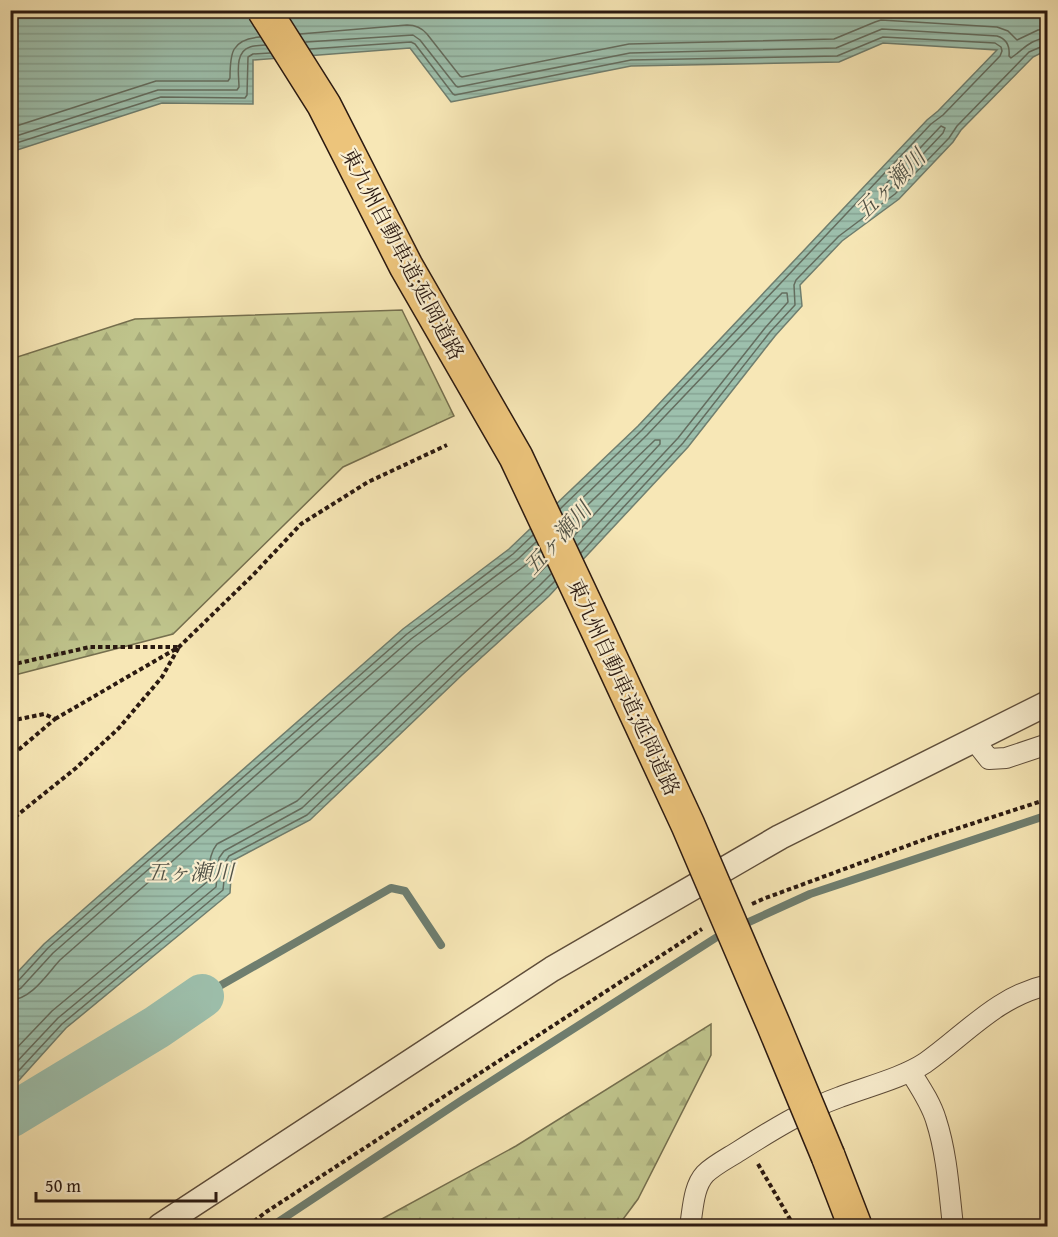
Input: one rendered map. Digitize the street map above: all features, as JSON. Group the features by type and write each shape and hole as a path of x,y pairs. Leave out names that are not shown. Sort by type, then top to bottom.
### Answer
{"highway":[{"name":"東九州自動車道;延岡道路","path":"264,10 324,105 406,266 516,457 688,825 774,1026 855,1227"}],"street":[{"path":"160,1227 552,969 780,837 1047,703"},
{"path":"974,740 989,759 1005,758 1047,744"},
{"path":"690,1227 698,1183 706,1173 784,1123 836,1098 910,1071 924,1063 988,1012 1015,996 1047,985"},
{"path":"910,1071 936,1119 944,1153 953,1227"}],"path":[{"path":"10,757 55,719 179,647 302,524 368,482 447,445"},
{"path":"10,665 90,647 179,647"},
{"path":"10,821 76,768 120,728 162,677 179,647"},
{"path":"10,721 44,714 55,719"},
{"path":"744,908 931,837 1047,799"},
{"path":"248,1227 266,1212 706,926"},
{"path":"750,1144 759,1166 794,1227"}],"green space":[{"path":"402,310 454,416 343,467 173,634 11,676 11,359 135,319"},
{"path":"711,1024 711,1055 638,1199 618,1226 369,1226 516,1146"}],"water":[{"name":"五ヶ瀬川","path":"11,11 1047,11 1047,50 1033,57 961,130 953,142 899,199 842,241 800,285 802,306 775,336 688,447 549,596 462,675 310,820 232,861 230,893 66,1028 11,1089 10,980 44,944 403,629 509,549 638,426 927,120 997,50 883,43 839,62 631,66 451,102 410,48 253,60 253,104 162,103 11,152"}],"waterway":[{"path":"740,926 810,894 1048,815"},
{"path":"202,996 391,888 405,891 441,945"},
{"path":"272,1226 462,1100 726,933"},
{"path":"10,1116 157,1027 202,996"}]}
